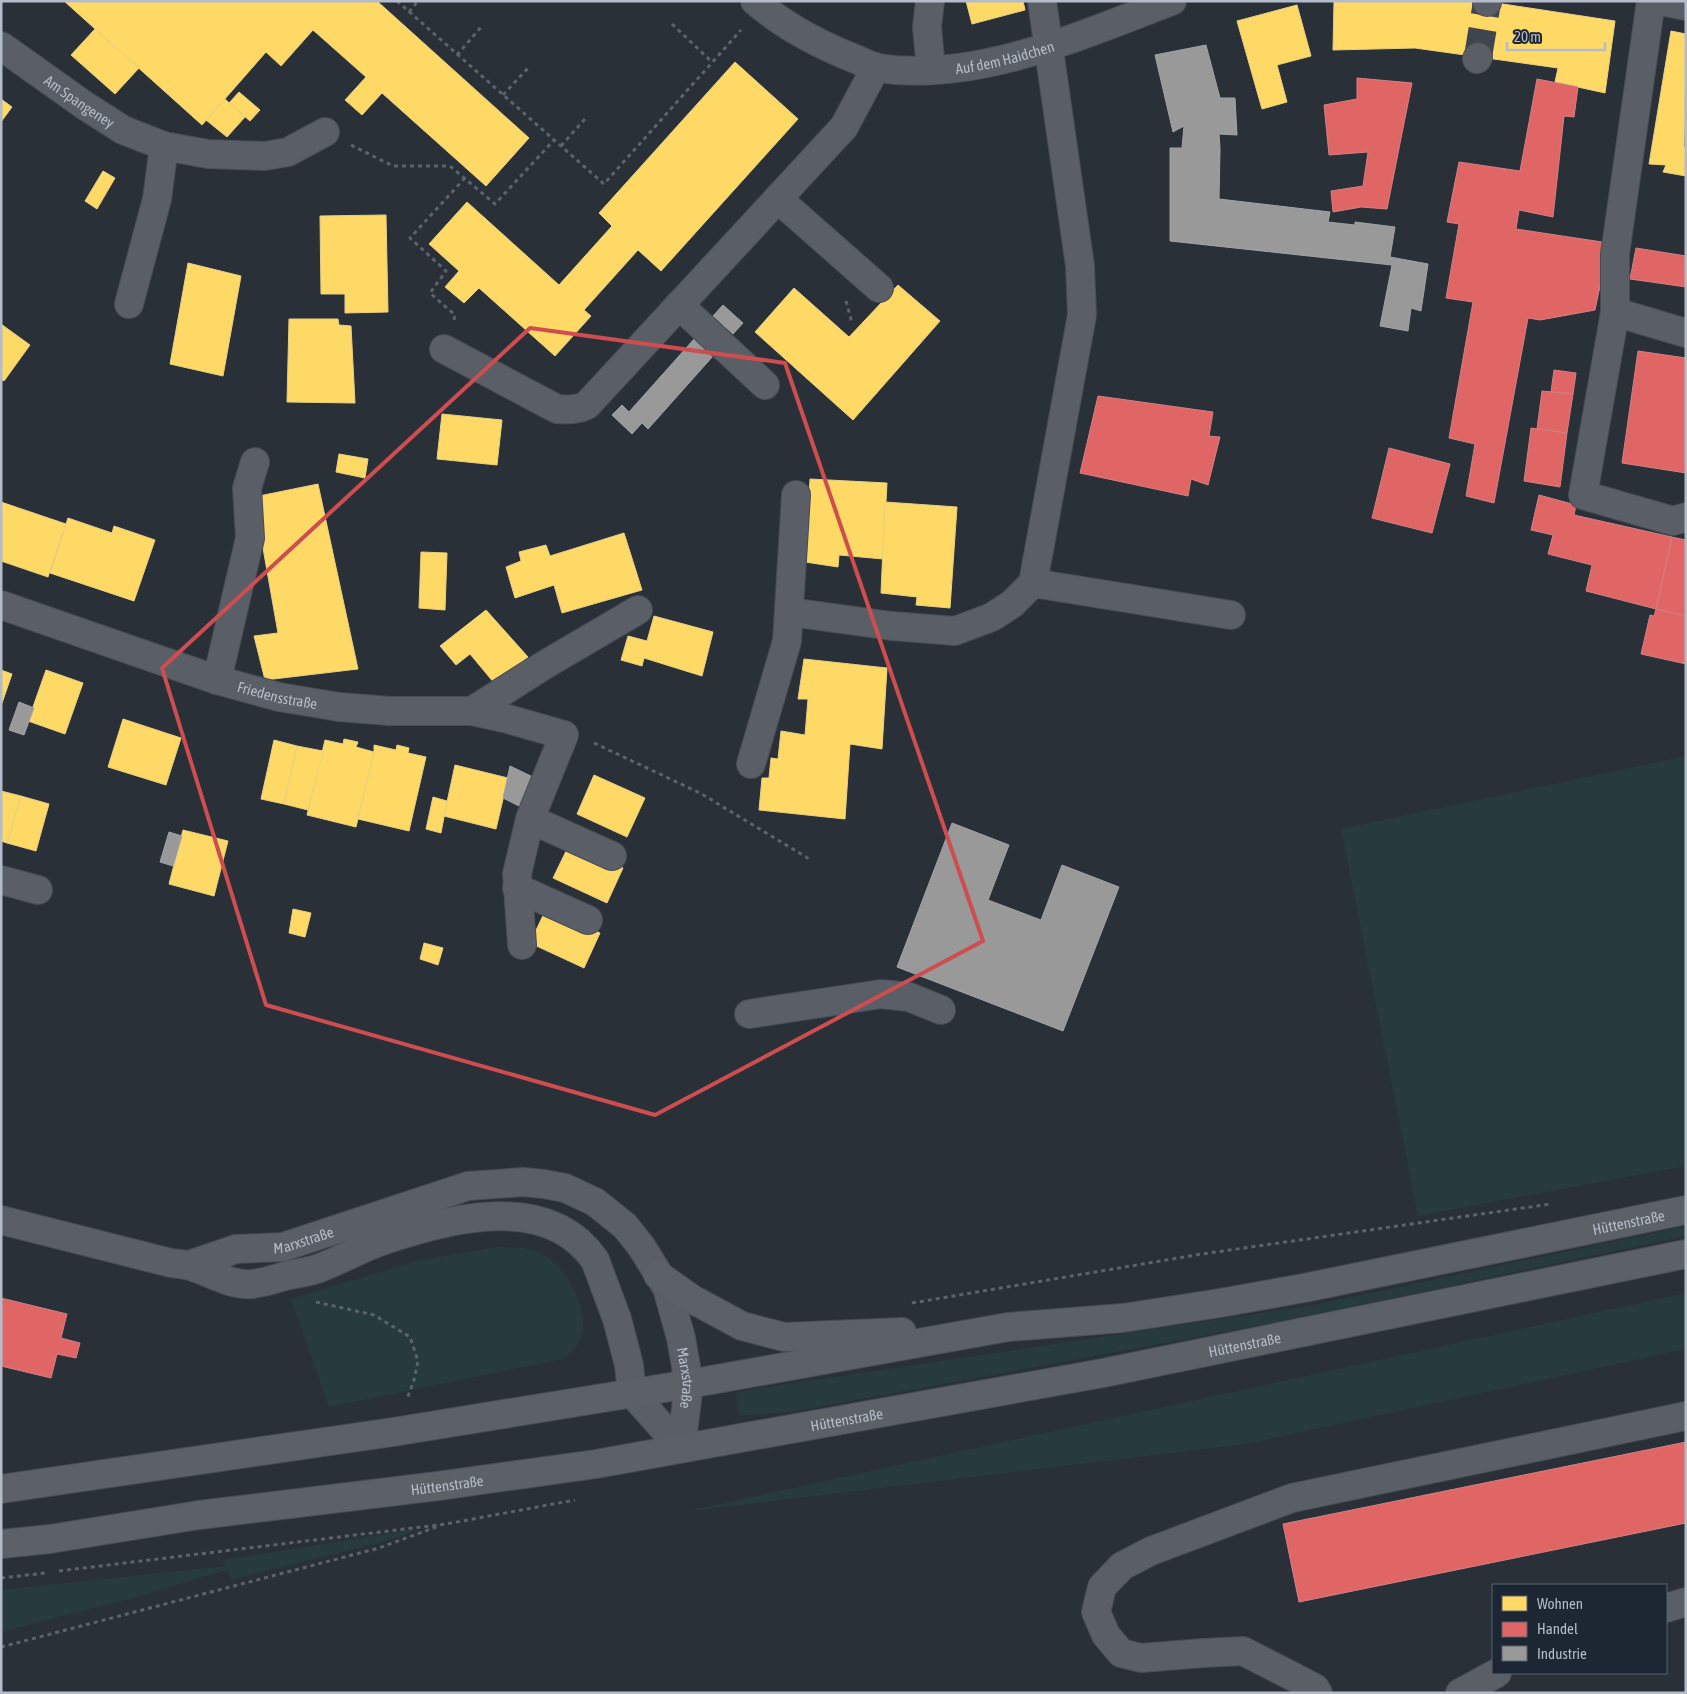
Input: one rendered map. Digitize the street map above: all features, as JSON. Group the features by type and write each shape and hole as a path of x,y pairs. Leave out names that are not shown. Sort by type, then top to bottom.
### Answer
{"main road":[{"name":"Hüttenstraße","path":"1,1489 394,1432 689,1384 1008,1327 1123,1318 1229,1301 1304,1288 1686,1210"},
{"name":"Hüttenstraße","path":"1,1544 596,1464 1103,1372 1686,1254"},
{"path":"658,1275 692,1298 742,1326 784,1337 1008,1327"}],"street":[{"path":"930,1 927,28 931,70"},
{"path":"790,612 892,626 955,631 992,618 1012,604 1033,582 1082,315 1080,266 1042,1"},
{"name":"Auf dem Haidchen","path":"758,4 795,30 833,50 876,67 931,70 990,63 1050,47 1172,1"},
{"path":"1651,1 1616,254 1615,312 1583,495 1673,521 1686,517"},
{"path":"1660,1 1686,6"},
{"name":"Am Spangeney","path":"1,46 84,105 123,130 164,146 208,154 266,156 288,152 325,132"},
{"path":"444,349 557,409 568,410 587,405 844,127 876,67"},
{"path":"130,304 158,198 164,146"},
{"path":"778,199 879,288"},
{"path":"679,305 765,385"},
{"path":"1615,312 1686,332"},
{"path":"216,680 250,538 248,488 255,462"},
{"path":"751,764 787,641 796,496"},
{"path":"1033,582 1230,615"},
{"name":"Friedensstraße","path":"1,605 216,680 279,696 339,707 390,711 472,711 564,735"},
{"path":"472,711 546,664 638,610"},
{"path":"522,945 517,874 530,819 564,735"},
{"path":"530,819 612,856"},
{"path":"1,880 38,890"},
{"path":"517,888 588,920"},
{"path":"749,1014 881,994 909,997 941,1010"},
{"name":"Marxstraße","path":"189,1265 236,1249 283,1246 468,1186 523,1182 565,1188 603,1207 625,1226 633,1234 667,1288 681,1338 689,1384 681,1448"},
{"name":"Marxstraße","path":"1,1220 172,1263 189,1265 230,1281 251,1284 320,1268 383,1240 432,1226 486,1216 529,1218 541,1221 566,1232 590,1252 595,1260 617,1319 629,1365 632,1393 681,1448"},
{"path":"1318,1693 1315,1688 1243,1651 1141,1658 1121,1653 1106,1635 1096,1612 1102,1588 1122,1566 1151,1551 1292,1498 1686,1416"},
{"path":"1667,1608 1686,1602"},
{"path":"1460,1693 1495,1674"}],"path":[{"path":"397,1 604,184 712,62 758,4"},
{"path":"409,12 418,1"},
{"path":"672,24 712,62"},
{"path":"457,55 482,26"},
{"path":"503,95 528,67"},
{"path":"560,146 586,118"},
{"path":"325,132 393,166 450,166 495,204 554,140"},
{"path":"444,349 455,315 430,293 446,271 410,238 466,178"},
{"path":"564,735 589,740 700,793 811,860"},
{"path":"910,1304 1202,1254 1557,1203"},
{"path":"308,1300 374,1315 410,1336 418,1361 414,1380 394,1432"},
{"path":"1,1578 446,1524 379,1548 1,1647"}],"highlighted area":[{"path":"530,328 785,363 983,941 655,1115 266,1005 162,668"}],"green space":[{"path":"1686,756 1686,1166 1418,1216 1341,829"},
{"path":"1686,1226 1686,1236 1274,1323 791,1412 739,1416 736,1393 1314,1305"},
{"path":"496,1247 520,1248 542,1254 551,1260 567,1278 579,1301 583,1324 581,1339 569,1354 563,1359 329,1407 291,1299 417,1261"},
{"path":"1686,1293 1686,1349 1246,1444 683,1512"},
{"path":"414,1531 397,1538 231,1580 227,1570 126,1600 1,1632 1,1590 225,1566 223,1560"}],"building: Wohnen":[{"path":"64,1 377,1 529,138 486,186 382,93 362,115 345,100 366,77 313,30 281,66 266,52 202,125"},
{"path":"966,1 1023,1 1025,10 972,24"},
{"path":"1334,1 1483,1 1615,21 1605,93 1555,82 1558,68 1415,48 1333,50"},
{"path":"1297,5 1311,56 1277,65 1287,102 1262,109 1237,21"},
{"path":"95,29 139,68 115,94 71,55"},
{"path":"1671,31 1686,34 1684,147 1686,147 1686,176 1663,172 1666,165 1649,164"},
{"path":"735,62 798,119 661,271 638,250 584,310 591,316 555,356 479,288 464,303 445,287 459,271 429,244 467,202 559,285 612,226 599,213"},
{"path":"239,92 260,110 250,121 229,103"},
{"path":"1,99 12,107 1,122"},
{"path":"225,99 245,117 227,137 206,120"},
{"path":"103,171 115,178 97,209 85,201"},
{"path":"386,215 388,312 345,313 345,294 321,294 320,216"},
{"path":"188,263 241,276 223,376 170,364"},
{"path":"898,285 940,321 853,420 755,332 794,288 849,337"},
{"path":"289,319 338,319 339,325 351,326 355,403 287,402"},
{"path":"1,324 30,345 4,381 1,379"},
{"path":"442,414 502,420 497,465 437,459"},
{"path":"339,454 368,459 365,478 336,472"},
{"path":"810,479 887,483 883,559 839,555 838,567 805,562"},
{"path":"318,484 358,669 265,680 254,636 278,633 254,497"},
{"path":"1,502 66,524 48,577 1,561"},
{"path":"885,502 957,507 950,608 916,605 917,597 881,593"},
{"path":"68,518 112,533 114,526 155,540 134,601 50,573"},
{"path":"624,533 642,590 562,613 554,585 515,598 506,567 521,561 519,552 546,545 550,556"},
{"path":"421,552 447,553 445,610 419,608"},
{"path":"486,610 528,657 495,684 470,654 456,665 440,646"},
{"path":"654,616 713,632 702,676 644,658 642,666 621,660 628,636 647,641"},
{"path":"804,659 887,668 882,749 850,744 845,819 759,810 762,778 769,778 771,758 778,759 781,731 805,735 808,699 798,699"},
{"path":"1,670 12,674 1,706"},
{"path":"46,670 83,683 65,734 28,721"},
{"path":"123,719 181,738 166,785 108,767"},
{"path":"344,739 358,742 356,747 374,752 356,827 307,815 325,740 343,744"},
{"path":"274,740 297,746 284,804 261,799"},
{"path":"374,745 396,750 397,745 409,748 408,753 426,757 409,831 358,819"},
{"path":"297,746 323,751 308,810 284,804"},
{"path":"455,765 508,778 496,829 444,816"},
{"path":"594,775 645,798 627,837 577,814"},
{"path":"1,791 21,796 7,843 1,841"},
{"path":"21,796 49,804 36,851 7,843"},
{"path":"433,797 447,801 441,833 426,829"},
{"path":"183,830 228,841 214,896 169,884"},
{"path":"570,843 623,868 607,903 553,878"},
{"path":"547,907 600,933 584,968 530,943"},
{"path":"293,909 311,913 305,937 289,933"},
{"path":"424,943 443,948 438,965 420,959"}],"building: Handel":[{"path":"1357,78 1412,83 1387,209 1361,207 1333,212 1331,191 1363,186 1368,152 1329,155 1324,105 1357,99"},
{"path":"1537,79 1578,87 1574,117 1564,116 1553,217 1519,210 1516,229 1609,243 1595,310 1540,320 1528,318 1494,503 1466,496 1475,444 1449,438 1473,302 1446,298 1459,224 1447,222 1459,162 1520,171"},
{"path":"1636,248 1686,256 1686,287 1630,279"},
{"path":"1638,351 1686,358 1686,473 1622,463"},
{"path":"1554,370 1576,373 1573,394 1551,392"},
{"path":"1542,391 1573,394 1567,433 1537,429"},
{"path":"1098,396 1213,412 1209,436 1220,437 1208,485 1191,479 1188,496 1080,473"},
{"path":"1531,428 1567,433 1560,487 1524,481"},
{"path":"1389,448 1450,464 1432,533 1372,518"},
{"path":"1539,495 1576,505 1574,515 1672,537 1656,609 1586,591 1592,565 1548,554 1553,535 1531,530"},
{"path":"1672,537 1686,540 1686,616 1656,609"},
{"path":"1656,609 1686,616 1686,664 1641,654 1650,615 1654,616"},
{"path":"1,1298 67,1314 61,1338 80,1343 76,1358 57,1354 51,1378 1,1366"},
{"path":"1686,1442 1686,1523 1299,1602 1283,1524"}],"building: Industrie":[{"path":"1206,45 1220,98 1235,98 1237,135 1219,134 1219,199 1330,212 1328,222 1355,225 1355,222 1395,227 1390,257 1428,264 1421,311 1411,308 1408,331 1380,326 1392,265 1170,241 1170,148 1182,148 1184,126 1173,132 1155,55"},
{"path":"723,305 743,323 733,334 713,316"},
{"path":"695,338 714,355 648,429 642,423 632,434 612,415 622,405 629,412"},
{"path":"19,702 34,708 24,735 9,730"},
{"path":"510,766 535,778 521,807 503,798"},
{"path":"952,823 1009,845 988,900 1041,920 1062,865 1119,887 1063,1031 897,967"},
{"path":"169,832 182,836 173,866 160,862"}],"tunnel":[{"path":"1478,57 1487,2"}]}
